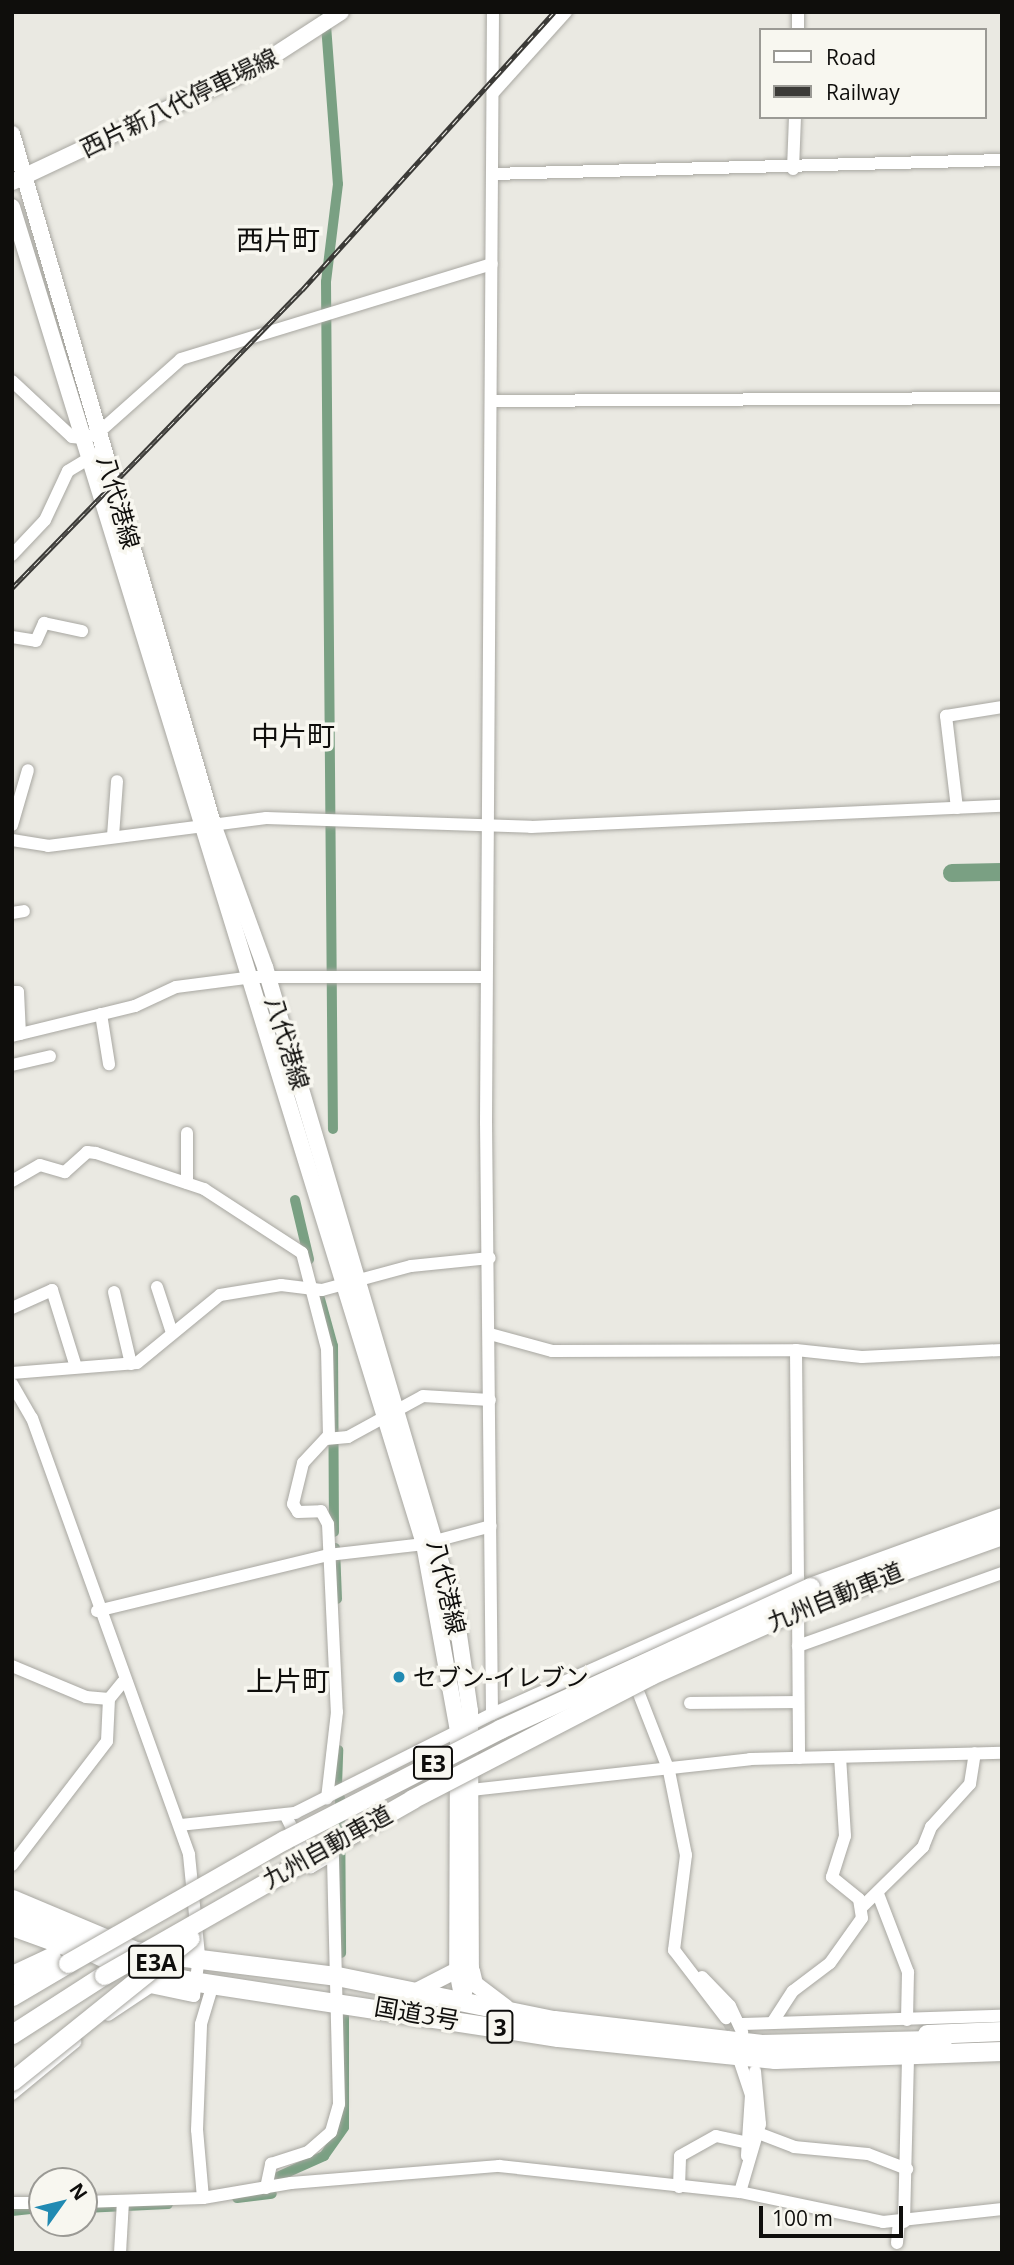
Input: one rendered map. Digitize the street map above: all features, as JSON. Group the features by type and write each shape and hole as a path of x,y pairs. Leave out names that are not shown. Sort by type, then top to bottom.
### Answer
{"highway":[{"name":"九州自動車道","path":"12,1996 60,1960 284,1840 500,1729 808,1589 1002,1517"},
{"name":"九州自動車道","path":"12,2034 104,1975 309,1856 808,1589 1002,1535"},
{"name":"E3A","path":"12,2081 163,1956 309,1856"},
{"name":"国道3号","path":"12,1899 136,1951 199,1956 337,1976 506,2007 554,2020 744,2041 864,2058 1002,2051"},
{"name":"国道3号","path":"12,1914 109,1960 198,1982 336,1999 436,2018 509,2028 744,2041 1002,2039"},
{"path":"12,1975 60,1960"},
{"path":"744,2041 1002,2031"},
{"path":"864,2058 1002,2057"}],"main road":[{"name":"西片新八代停車場線","path":"19,180 256,67 341,12"},
{"name":"八代港線","path":"12,134 19,180 208,828"},
{"name":"八代港線","path":"12,207 94,439 90,459 208,828 260,977 430,1542 456,1614 471,1790 462,1999"},
{"name":"八代港線","path":"464,1728 464,1969"},
{"path":"416,1991 464,1969 475,1984 506,2007"},
{"path":"436,2018 462,1999 470,2010 509,2028"}],"street":[{"path":"492,1714 486,977 493,12"},
{"path":"493,93 566,12"},
{"path":"793,169 795,119"},
{"path":"492,174 793,169 1002,160"},
{"path":"12,381 72,437 94,439 181,359 338,315 492,264"},
{"path":"491,401 1002,398"},
{"path":"12,555 45,520 68,471 90,459"},
{"path":"12,637 36,641 44,624 82,631"},
{"path":"957,808 946,716 1002,707"},
{"path":"12,825 28,770"},
{"path":"113,836 117,781"},
{"path":"12,839 48,846 113,836 321,817 487,825 906,816 957,808 1002,806"},
{"path":"12,992 18,992 16,1035 101,1014 176,987 260,977 486,977"},
{"path":"101,1014 109,1065"},
{"path":"12,1065 50,1056"},
{"path":"187,1133 187,1183"},
{"path":"12,1181 40,1165 65,1172 87,1152 187,1183 302,1253 315,1288 327,1349 326,1439 303,1464 293,1504 298,1512 326,1515 337,1712 327,1798"},
{"path":"12,1373 75,1364 131,1364 155,1353 172,1333 220,1295 315,1288 352,1282 411,1266 490,1258"},
{"path":"157,1287 172,1333"},
{"path":"12,1308 52,1290 75,1364"},
{"path":"114,1292 131,1364"},
{"path":"490,1334 552,1351 796,1350 862,1357 1002,1350"},
{"path":"796,1350 808,1589 798,1646 796,1702 799,1758"},
{"path":"12,1384 32,1418 97,1611 180,1825 199,1956 201,2024 197,2130 203,2198"},
{"path":"326,1439 348,1437 423,1396 490,1400"},
{"path":"97,1611 328,1555 430,1542 491,1526"},
{"path":"798,1646 1002,1573"},
{"path":"180,1825 286,1816 492,1714 623,1657 808,1589"},
{"path":"623,1657 669,1771 686,1854 674,1950 726,2018"},
{"path":"12,1666 86,1697 109,1699"},
{"path":"12,1865 107,1741 109,1699 123,1682"},
{"path":"690,1703 796,1702"},
{"path":"744,2041 772,2023 793,1990 830,1963 862,1918 863,1906 878,1894 970,1784 975,1753"},
{"path":"471,1790 799,1758 1002,1753"},
{"path":"840,1757 845,1836 832,1877 863,1906"},
{"path":"266,2188 271,2164 309,2152 335,2127 337,1976 333,1854 311,1867 286,1816"},
{"path":"878,1894 908,1972 907,2020"},
{"path":"12,1930 101,1963 198,1982"},
{"path":"674,1950 744,2041 751,2095 744,2142 747,2156"},
{"path":"12,2094 150,1987 194,1996 198,1982"},
{"path":"772,2023 1002,2016"},
{"path":"897,2243 907,2169 908,2058"},
{"path":"740,2192 747,2156 758,2133 755,2071"},
{"path":"758,2133 794,2147 867,2154 907,2169"},
{"path":"679,2187 680,2156 716,2136 744,2142"},
{"path":"98,2202 203,2198 266,2188 499,2166 740,2192 900,2223 1002,2209"},
{"path":"120,2253 123,2201"}],"waterway":[{"path":"325,12 338,184 326,282 333,1129"},
{"path":"952,873 1002,872"},
{"path":"295,1200 309,1259"},
{"path":"317,1288 333,1346 334,1532"},
{"path":"335,1548 337,1599"},
{"path":"337,1786 338,1750"},
{"path":"340,1798 341,1953"},
{"path":"275,2178 324,2156 344,2127 344,2015"},
{"path":"237,2198 272,2194"},
{"path":"98,2207 168,2204"},
{"path":"12,2211 28,2209"}],"tunnel":[{"path":"726,2018 741,2045"}],"railway":[{"path":"12,588 302,290 554,12"}],"place":[{"name":"セブン-イレブン","path":"399,1677"}],"district":[{"name":"西片町","path":"278,239"},
{"name":"中片町","path":"293,735"},
{"name":"上片町","path":"288,1680"}]}
